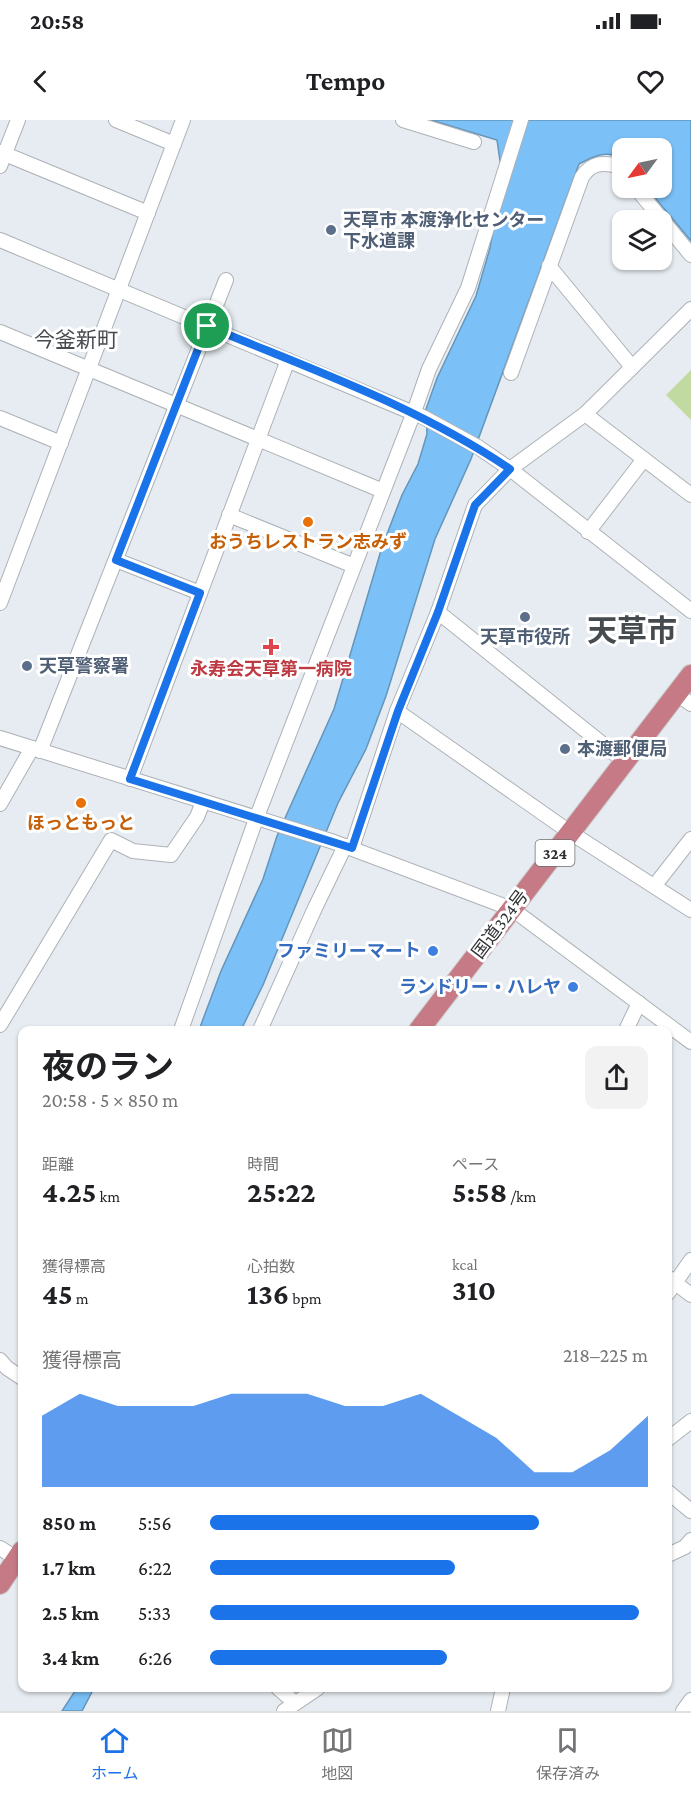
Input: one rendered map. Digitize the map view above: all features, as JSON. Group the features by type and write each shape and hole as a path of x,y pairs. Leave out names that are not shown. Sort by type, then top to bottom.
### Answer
{"highway":[{"name":"国道324号","path":"422,1026 625,762 684,699 691,675"},
{"path":"0,1584 18,1558"}],"street":[{"path":"18,120 2,157 148,213"},
{"path":"116,120 174,144"},
{"path":"0,603 183,120"},
{"path":"402,120 474,142"},
{"path":"182,1026 256,819 383,491 418,414 429,369 468,288 521,120"},
{"path":"511,373 549,266 587,170 601,163 612,165"},
{"path":"644,198 691,255"},
{"path":"0,240 418,414 478,447 510,469 691,611"},
{"path":"549,266 632,367"},
{"path":"0,804 36,749 116,560 226,280"},
{"path":"262,1026 344,845 438,612 475,505 510,469 585,414 691,309"},
{"path":"0,332 383,491"},
{"path":"130,779 288,360"},
{"path":"585,414 691,495"},
{"path":"0,418 61,442"},
{"path":"588,532 644,459"},
{"path":"229,515 354,566"},
{"path":"116,560 200,593"},
{"path":"438,612 625,762"},
{"path":"398,711 571,833 691,910"},
{"path":"0,738 344,845 512,909 669,1026"},
{"path":"0,1025 111,840 133,851 171,855 203,802"},
{"path":"655,885 691,839"},
{"path":"628,1026 639,1004"},
{"path":"672,1028 691,1042"},
{"path":"672,1282 691,1260"},
{"path":"672,1285 691,1295"},
{"path":"0,1360 18,1375"},
{"path":"672,1436 691,1421"},
{"path":"672,1495 691,1510"},
{"path":"672,1553 685,1547 691,1540"},
{"path":"0,1548 18,1554"},
{"path":"281,1692 290,1707 312,1692"},
{"path":"498,1711 502,1692"},
{"path":"682,1711 691,1700"}],"green space":[{"path":"691,370 691,420 666,395"}],"water":[{"path":"431,120 691,120 691,241 672,218 672,210 665,210 655,198 672,198 672,138 612,138 612,154 595,156 579,164 471,459 435,539 386,696 366,749 338,803 263,985 243,1026 200,1026 221,971 263,879 277,836 334,709 382,547 402,495 418,464 427,434 426,409 437,378 476,296 490,248 501,168 497,140"},
{"path":"74,1692 92,1692 82,1711 62,1711"}],"place":[{"name":"天草市 本渡浄化センター 下水道課","path":"331,230"},
{"name":"おうちレストラン志みず","path":"308,522"},
{"name":"天草市役所","path":"525,617"},
{"name":"永寿会天草第一病院","path":"271,647"},
{"name":"天草警察署","path":"27,666"},
{"name":"本渡郵便局","path":"565,749"},
{"name":"ほっともっと","path":"81,803"},
{"name":"ファミリーマート","path":"433,951"},
{"name":"ランドリー・ハレヤ","path":"573,987"}],"district":[{"name":"今釜新町","path":"76,340"},
{"name":"天草市","path":"632,630"}],"route":[{"path":"207,326 414,412 478,447 510,469 475,505 438,612 398,711 352,848 130,779 200,593 116,560 207,326"}]}
